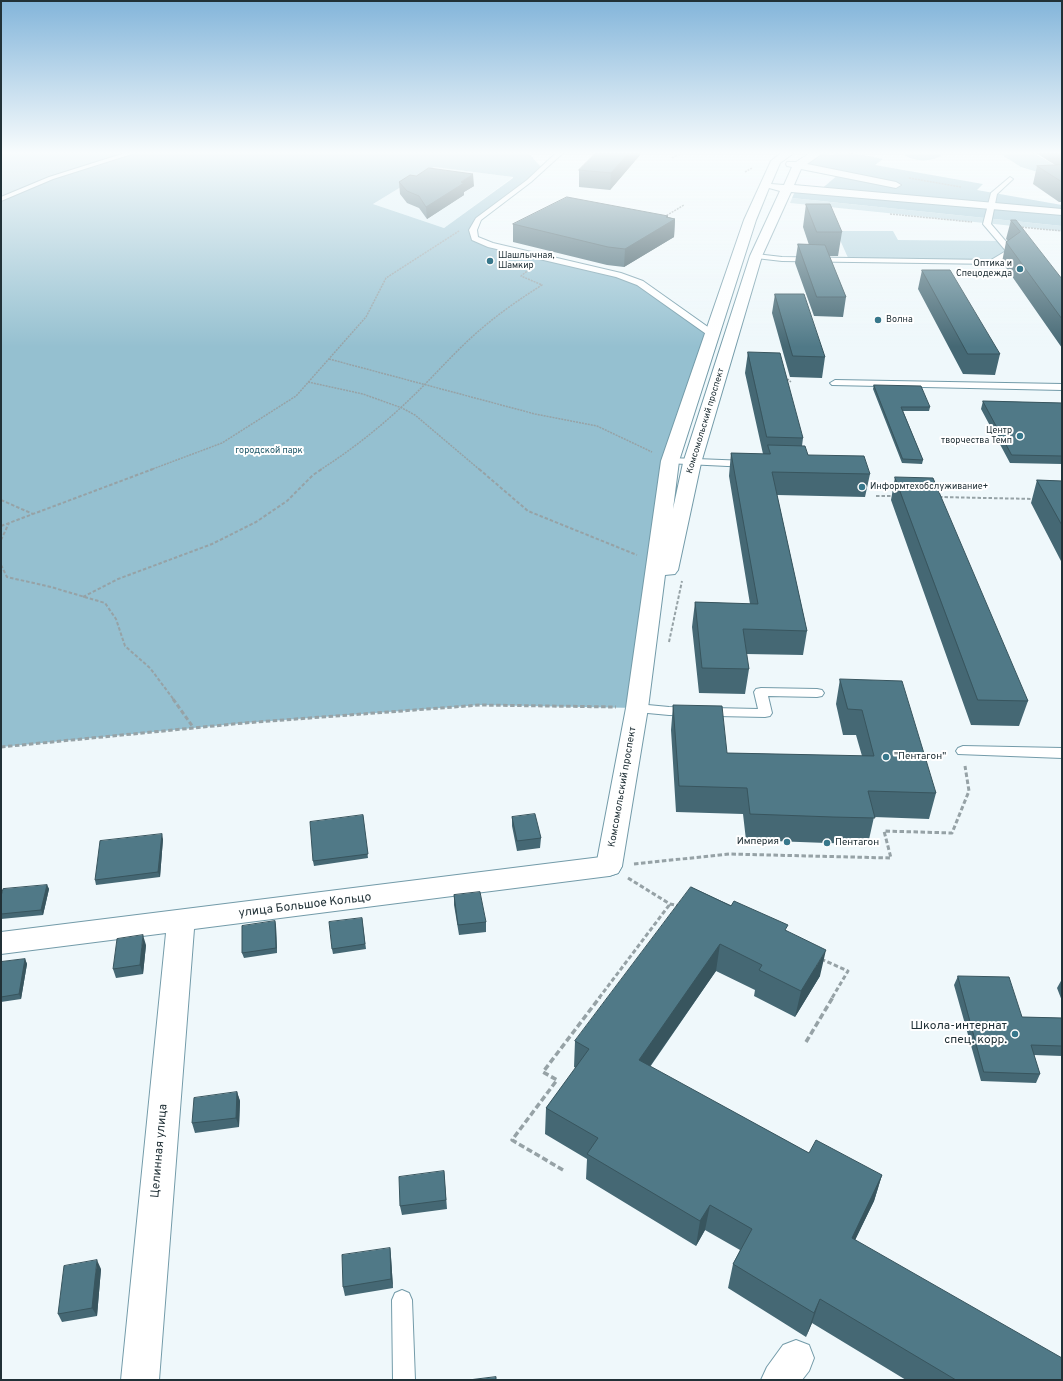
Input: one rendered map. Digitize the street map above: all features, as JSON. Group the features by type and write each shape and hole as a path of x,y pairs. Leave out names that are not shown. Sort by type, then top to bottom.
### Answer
{"street":[{"name":"Комсомольский проспект","path":"609,866 637,708 670,461 751,217"},
{"name":"Комсомольский проспект","path":"637,708 692,463 756,256 774,217"},
{"name":"улица Большое Кольцо","path":"1,944 609,866"},
{"name":"Целинная улица","path":"140,1380 181,922"}],"lane":[{"path":"756,256 782,259 992,262 1010,251 988,224 989,217"},
{"path":"478,219 473,230 475,238 491,245 618,275 640,283 712,334"},
{"path":"835,383 1062,387"},
{"path":"670,461 692,463 760,464"},
{"path":"637,708 669,711 765,713 761,692 817,693"},
{"path":"963,751 1062,753"},
{"path":"402,1300 404,1380"}],"path":[{"path":"926,217 1062,231"},
{"path":"1,526 222,443 296,396 366,317 386,278 478,219"},
{"path":"84,597 118,579 181,556 256,522 286,500 313,475 348,452 375,430 424,385 474,335 518,300 542,285 521,276 543,257"},
{"path":"329,359 535,414 597,426 670,461"},
{"path":"784,375 791,382"},
{"path":"308,382 368,394 401,407 415,416 528,511 656,563"},
{"path":"876,496 899,496"},
{"path":"938,497 1038,499"},
{"path":"1,500 33,514"},
{"path":"1,540 9,523"},
{"path":"1,565 7,577 51,587 105,603 116,619 125,646 150,668 193,728"},
{"path":"1,747 193,728 480,705 637,708"},
{"path":"609,866 729,854 891,858 884,831 952,833 969,791 963,751"},
{"path":"609,866 670,904 684,906"},
{"path":"563,1170 512,1140 557,1080 543,1072 670,904"},
{"path":"806,1042 848,971 819,958"}],"shaded area":[{"path":"413,217 458,217 444,228"},
{"path":"930,217 980,217 1062,226 1062,231"},
{"path":"836,231 893,231 898,240 1003,241 1010,251 993,262 849,260"}],"green space":[{"name":"городской парк","path":"1,217 413,217 444,228 459,217 480,217 478,219 475,238 640,283 712,334 670,461 637,708 480,705 244,723 1,747"},
{"path":"980,217 1062,217 1062,226"}],"building":[{"path":"526,217 668,217 675,219 625,249 608,247 513,224"},
{"path":"811,217 836,217 842,232 817,232"},
{"path":"1011,220 1016,220 1062,279 1062,319 1006,242 1020,232"},
{"path":"798,244 825,245 846,297 817,297"},
{"path":"922,270 950,270 1000,354 968,354"},
{"path":"775,294 804,294 825,357 793,356"},
{"path":"748,352 780,353 803,438 767,437"},
{"path":"874,385 921,386 930,407 901,407 923,460 903,459"},
{"path":"983,401 1062,403 1062,456 1012,455"},
{"path":"768,445 805,446 808,455 864,456 870,474 772,472 807,631 743,629 749,669 702,668 695,602 758,604 731,453 770,454"},
{"path":"895,477 933,478 1028,701 978,700"},
{"path":"1037,480 1062,481 1062,525"},
{"path":"840,679 902,681 936,793 868,791 875,818 833,817 750,814 747,788 679,786 673,705 722,706 727,753 874,756 862,710 848,709"},
{"path":"535,814 541,838 517,841 512,817"},
{"path":"363,815 368,854 313,861 310,822"},
{"path":"162,834 158,872 95,880 100,841"},
{"path":"47,885 41,910 1,914 1,896 3,889"},
{"path":"691,887 731,906 734,901 788,925 785,930 826,950 801,991 759,970 762,965 720,944 639,1060 809,1153 816,1140 882,1175 852,1238 1062,1358 1062,1380 956,1380 820,1299 814,1313 733,1264 752,1229 710,1205 700,1221 587,1154 598,1138 546,1108 589,1049 575,1041"},
{"path":"480,892 486,922 458,925 454,895"},
{"path":"362,918 365,944 332,949 329,922"},
{"path":"275,921 276,948 242,953 242,926"},
{"path":"143,935 140,965 113,969 117,939"},
{"path":"25,959 19,994 1,997 1,962"},
{"name":"Школа-интернат спец. корр.","path":"958,976 1009,977 1022,1017 1062,1018 1062,1046 1031,1045 1040,1074 984,1072"},
{"path":"237,1092 236,1118 192,1123 194,1098"},
{"path":"444,1171 446,1200 400,1206 399,1177"},
{"path":"390,1248 391,1279 343,1287 342,1255"},
{"path":"97,1260 92,1308 58,1314 64,1266"},
{"path":"496,1377 496,1380 469,1380"}],"place":[{"name":"Шашлычная, Шамкир","path":"490,261"},
{"name":"Оптика и Спецодежда","path":"1020,269"},
{"name":"Волна","path":"878,320"},
{"name":"Центр творчества Темп","path":"1020,436"},
{"name":"Информтехобслуживание+","path":"862,487"},
{"name":"\"Пентагон\"","path":"886,757"},
{"name":"Империя","path":"787,842"},
{"name":"Пентагон","path":"827,843"},
{"name":"Школа-интернат спец. корр.","path":"1015,1034"}]}
